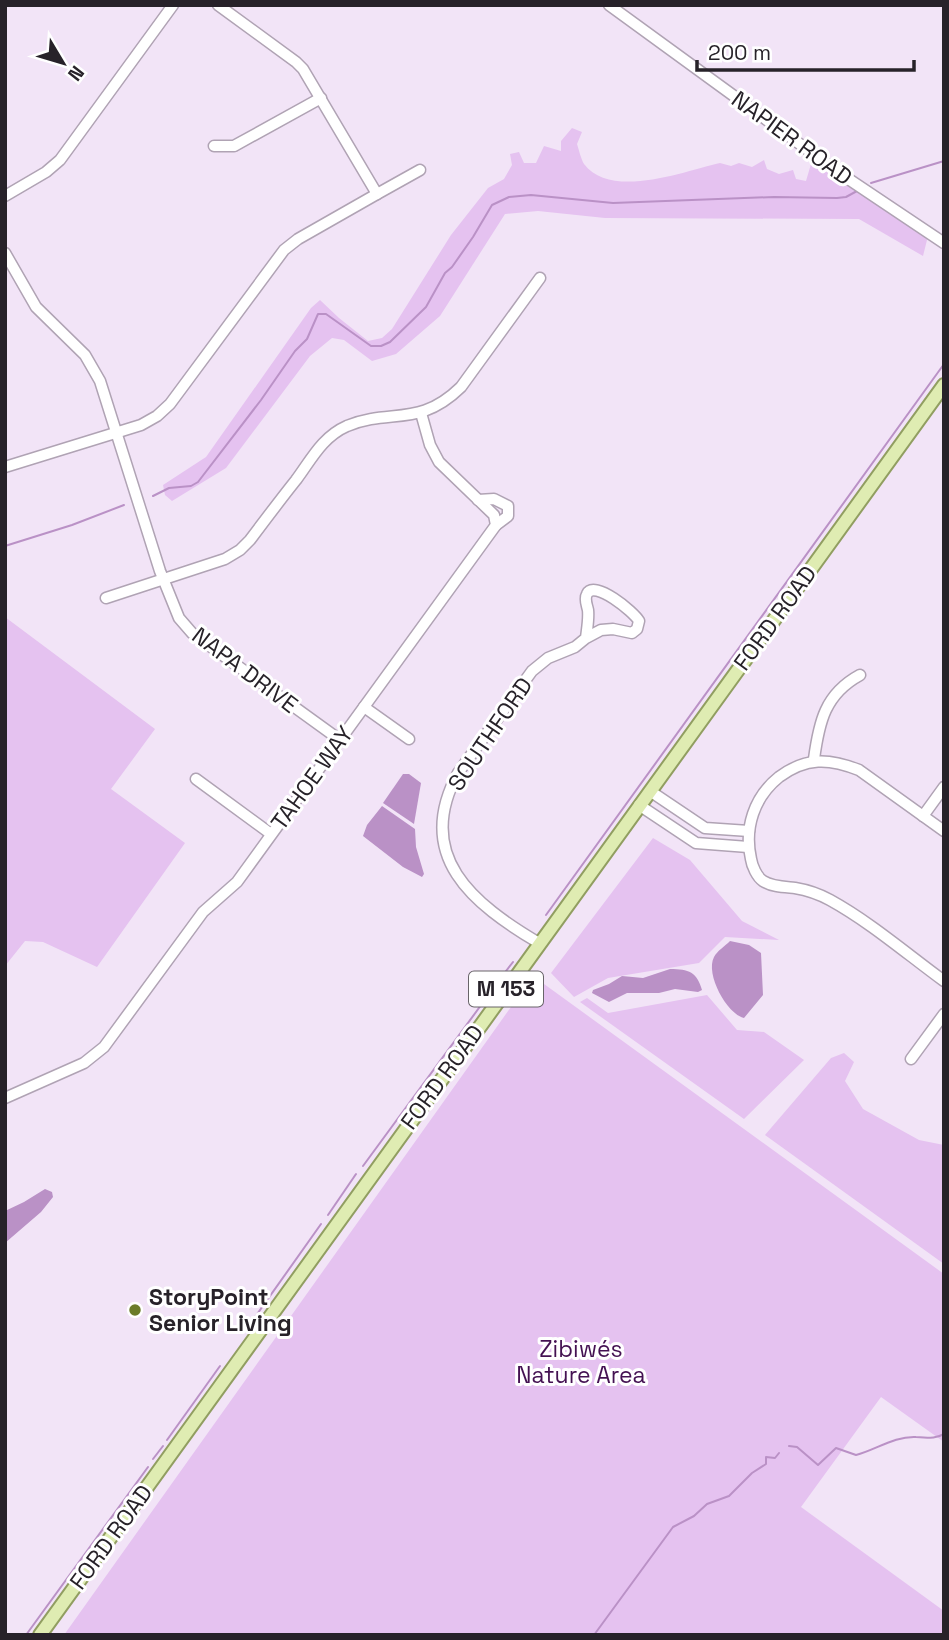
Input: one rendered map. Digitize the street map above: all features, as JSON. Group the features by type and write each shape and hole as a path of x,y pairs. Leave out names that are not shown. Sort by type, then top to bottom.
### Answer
{"main road":[{"name":"FORD ROAD","path":"40,1635 944,385"}],"street":[{"path":"5,196 46,172 60,160 173,5"},
{"path":"218,5 296,62 310,78 377,194"},
{"name":"NAPIER ROAD","path":"609,5 841,174 944,243"},
{"path":"214,146 234,146 321,98"},
{"path":"5,467 149,421 170,404 288,246 420,170"},
{"name":"NAPA DRIVE","path":"5,253 36,307 90,362 100,381 140,508 179,618 192,633 340,740"},
{"path":"106,598 225,559 240,550 320,444 345,427 360,422 421,413 449,399 461,387 540,278"},
{"path":"421,413 430,445 439,462 478,500 494,515 496,525 508,516 508,506 495,499 478,500"},
{"name":"TAHOE WAY","path":"5,1098 84,1063 98,1053 203,912 237,882 496,525"},
{"name":"SOUTHFORD","path":"539,943 496,915 465,888 446,849 444,813 458,773 532,671 548,659 606,629 632,633 637,629 639,621 634,614 601,590 594,589 589,591 586,597 586,638"},
{"path":"814,759 818,728 831,699 845,683 860,675"},
{"path":"364,707 409,739"},
{"path":"944,831 859,770 843,763 814,759 782,775 770,785 755,806 748,831 752,867 763,881 803,890 831,901 944,981"},
{"path":"196,779 271,834"},
{"path":"923,816 944,787"},
{"path":"650,790 705,828 748,831"},
{"path":"639,805 696,843 748,847"},
{"path":"911,1059 944,1014"}],"green space":[{"path":"572,128 582,132 577,144 584,164 596,175 612,180 649,180 720,163 731,166 739,163 752,167 764,160 767,169 779,174 793,170 796,179 806,181 811,164 817,164 928,236 923,256 859,219 605,218 538,211 505,214 440,316 396,354 372,361 344,340 332,338 310,356 226,468 172,501 165,495 163,485 206,457 311,308 320,300 368,341 382,338 392,329 451,235 488,188 504,179 512,165 510,154 519,152 524,163 536,163 544,146 561,151 561,141"},
{"path":"5,617 155,729 111,789 185,843 97,967 43,942 25,941 5,966"},
{"path":"653,838 690,860 742,921 779,940 725,937 699,963 608,978 574,997 551,973"},
{"name":"Zibiwés Nature Area","path":"533,976 944,1274 944,1442 881,1397 801,1507 944,1611 944,1635 64,1635"},
{"path":"707,995 737,1030 764,1032 804,1060 744,1119 580,1002 587,998 608,1013"},
{"path":"844,1053 854,1062 845,1081 863,1109 919,1140 944,1145 944,1264 765,1135 831,1058"}],"shaded area":[{"path":"403,774 409,774 421,783 414,824 383,803"},
{"path":"382,806 415,829 416,847 424,874 422,877 403,867 363,836 367,825"},
{"path":"730,941 749,945 761,953 763,995 744,1018 737,1015 725,1001 712,973 714,957"},
{"path":"670,969 695,975 702,990 627,993 609,1002 592,993 593,990 622,976 643,978"},
{"path":"45,1189 52,1192 53,1197 41,1212 5,1243 5,1211"}],"waterway":[{"path":"871,183 944,161"},
{"path":"153,496 169,488 191,486 198,482 295,351 307,339 318,314 326,314 371,346 390,342 426,307 445,273 473,237 492,205 509,197 531,195 613,203 774,197 837,198 857,191"},
{"path":"546,915 944,364"},
{"path":"5,546 124,505"},
{"path":"496,984 513,962"},
{"path":"363,1166 487,997"},
{"path":"328,1215 356,1174"},
{"path":"253,1320 321,1224"},
{"path":"167,1440 220,1366"},
{"path":"789,1446 797,1447 818,1465 836,1448 856,1455 908,1437 933,1438 944,1434"},
{"path":"153,1459 163,1446"},
{"path":"594,1635 673,1527 694,1516 707,1504 729,1496 752,1473 766,1464 766,1457 775,1458 779,1453"},
{"path":"26,1635 148,1467"}],"place":[{"name":"StoryPoint Senior Living","path":"135,1310"}]}
